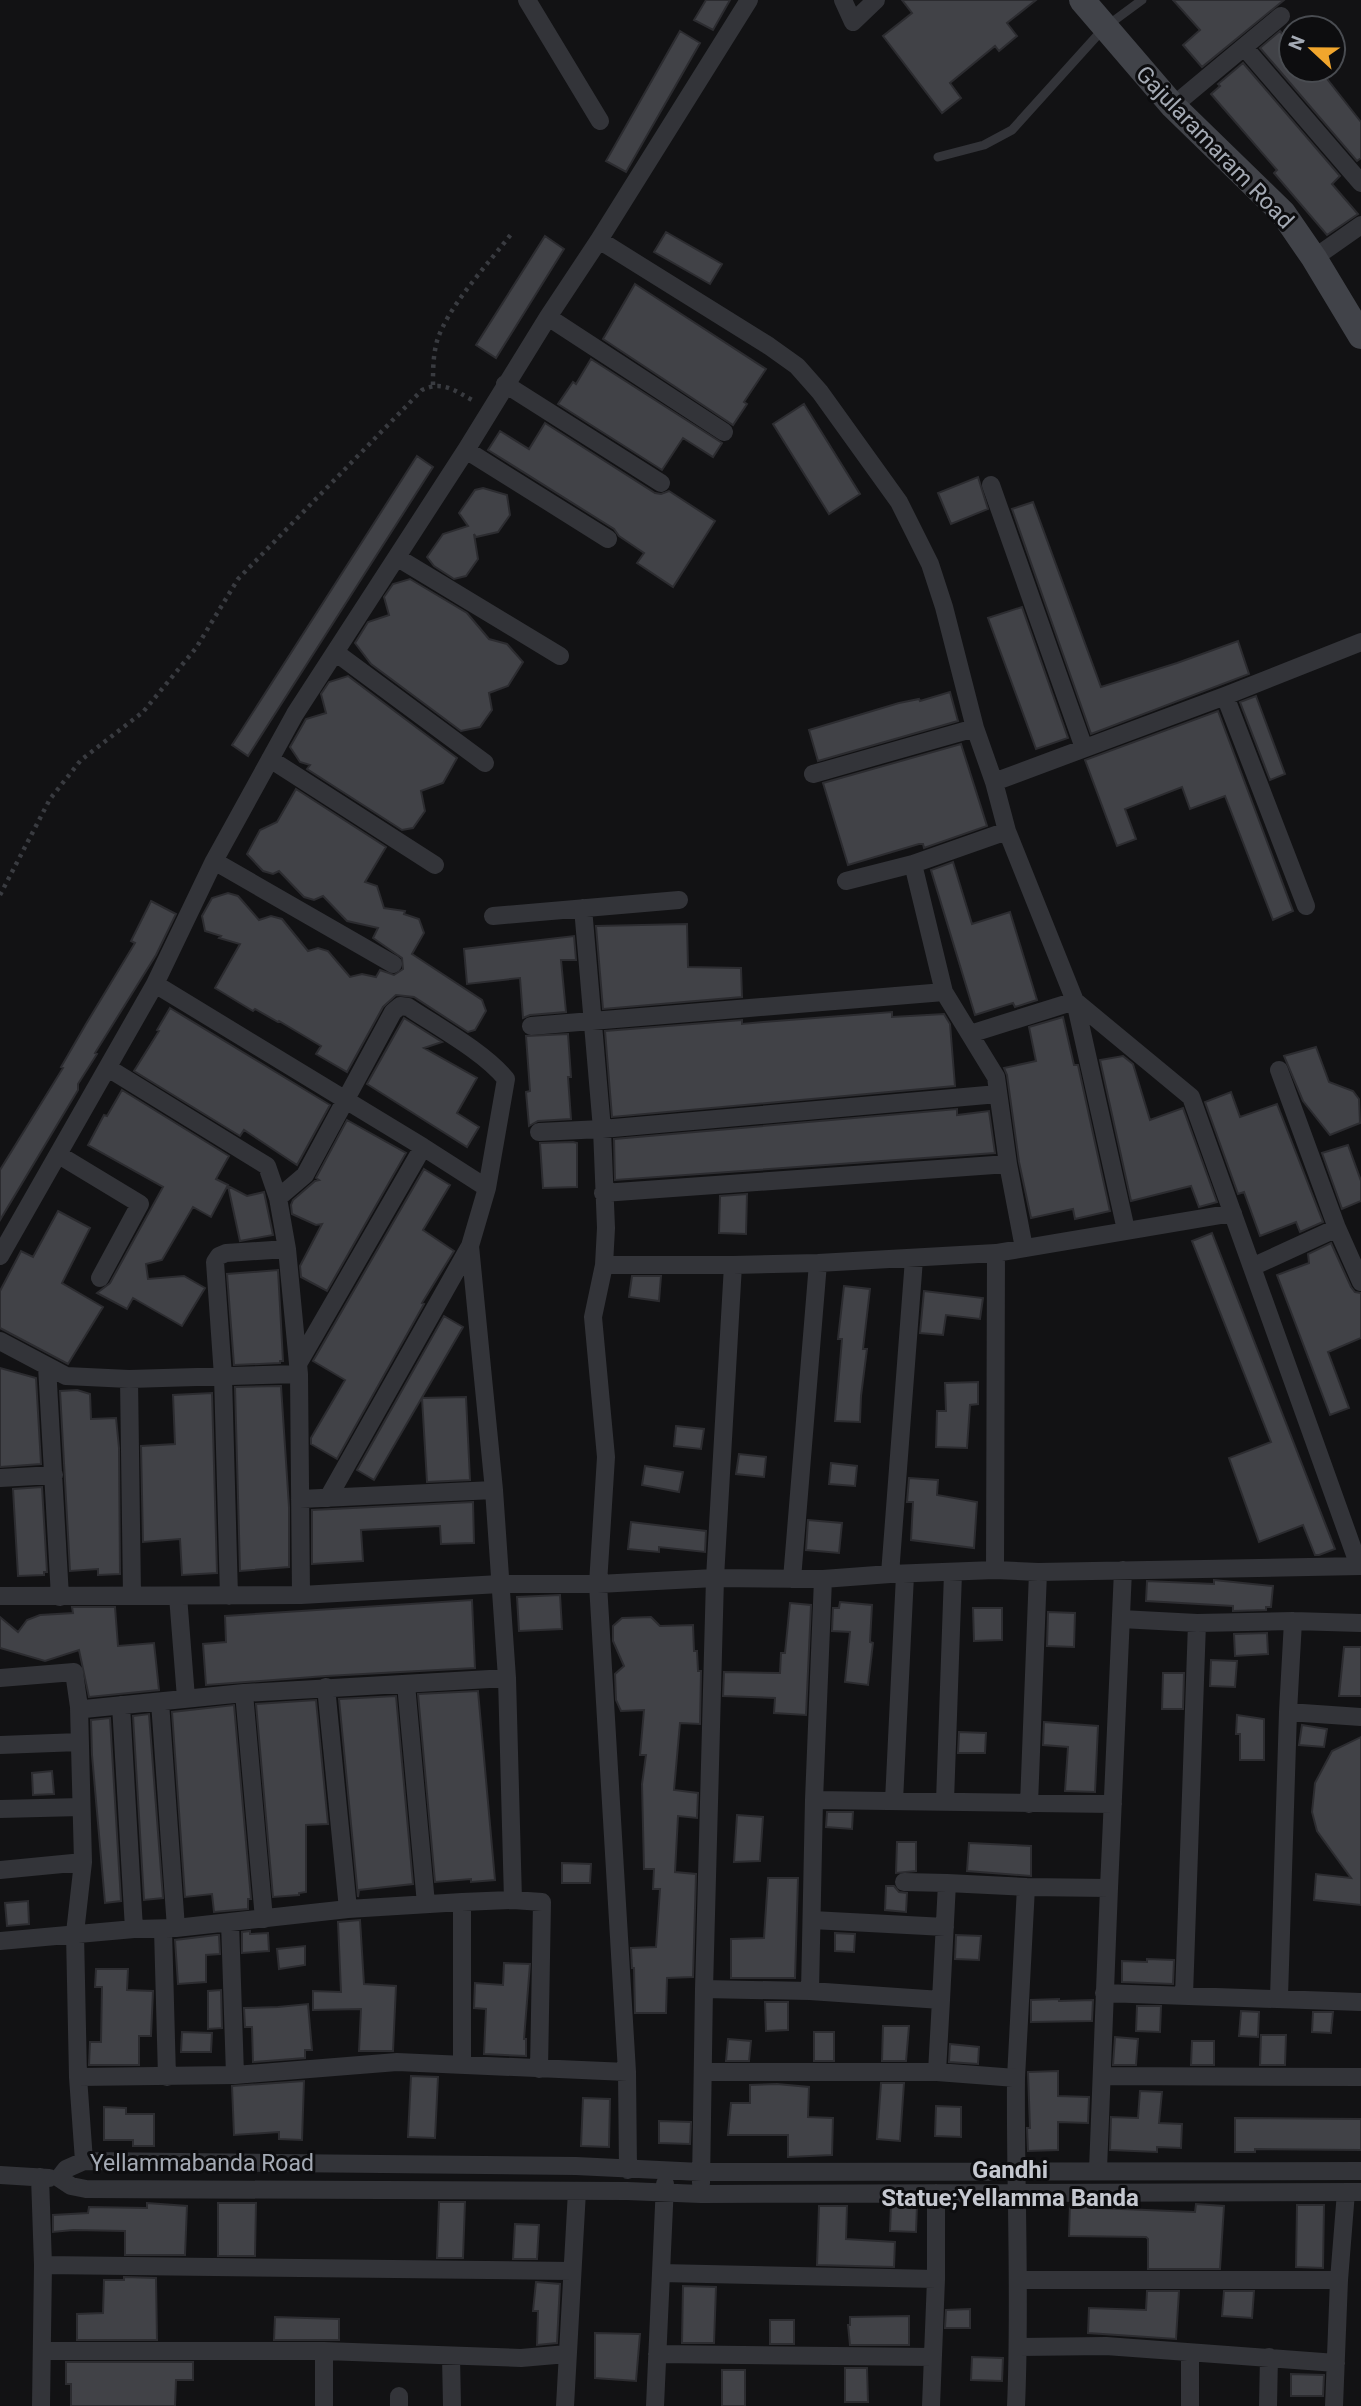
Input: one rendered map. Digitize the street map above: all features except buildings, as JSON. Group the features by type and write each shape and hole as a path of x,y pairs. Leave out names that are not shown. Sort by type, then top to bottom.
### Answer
{"main road":[{"name":"Gajularamaram Road","path":"1082,0 1173,106 1283,213 1314,258 1361,337"}],"street":[{"path":"527,0 600,121"},
{"path":"0,1255 155,984 214,860 295,714 398,558 749,0"},
{"path":"843,0 853,22 876,0"},
{"path":"1173,106 1277,19"},
{"path":"1244,47 1361,183"},
{"path":"1314,258 1361,225"},
{"path":"599,240 797,366 820,392 899,502 930,564 944,607 975,728 994,782 1007,831 1075,1001 1125,1230"},
{"path":"548,317 724,432"},
{"path":"505,384 661,483"},
{"path":"466,450 608,538"},
{"path":"991,485 1084,748"},
{"path":"398,558 561,656"},
{"path":"994,782 1361,642"},
{"path":"335,652 485,764"},
{"path":"1225,696 1306,906"},
{"path":"813,774 975,728"},
{"path":"270,760 435,865"},
{"path":"846,881 913,864 1007,831"},
{"path":"214,860 393,964"},
{"path":"913,864 944,992 996,1077 1008,1164 1024,1248"},
{"path":"493,916 679,900"},
{"path":"583,908 602,1129 606,1228 604,1265 593,1317 606,1457 598,1584 627,2072 628,2169"},
{"path":"155,984 487,1188"},
{"path":"531,1026 944,992"},
{"path":"970,1034 1075,1001"},
{"path":"0,1596 301,1595 500,1584 598,1584 715,1578 823,1579 995,1570 1038,1572 1360,1566 1191,1097 1075,1001"},
{"path":"278,1198 306,1175 393,1012 400,1006 408,1007 497,1069 506,1079 487,1188 470,1246 328,1498"},
{"path":"108,1068 267,1166 278,1198 287,1248 298,1369 301,1595"},
{"path":"1279,1070 1337,1228 1361,1282"},
{"path":"539,1132 602,1129 998,1094"},
{"path":"298,1369 423,1147"},
{"path":"59,1155 140,1205 100,1278"},
{"path":"603,1193 1008,1164"},
{"path":"604,1265 818,1263 996,1253 1233,1213"},
{"path":"1252,1267 1337,1228"},
{"path":"470,1246 494,1490 507,1678 513,1900"},
{"path":"229,1596 223,1376 215,1262 219,1256 226,1253 287,1248"},
{"path":"995,1570 996,1253"},
{"path":"894,1801 897,1574 914,1259"},
{"path":"792,1579 818,1263"},
{"path":"701,2194 715,1578 733,1265"},
{"path":"0,1341 66,1376 129,1379 223,1376 298,1369"},
{"path":"47,1366 60,1597"},
{"path":"129,1379 132,1595"},
{"path":"0,1478 54,1475"},
{"path":"300,1499 494,1490"},
{"path":"1098,2170 1123,1570"},
{"path":"1029,1804 1038,1572"},
{"path":"945,1801 953,1573"},
{"path":"810,1991 823,1579"},
{"path":"178,1596 186,1698"},
{"path":"1121,1619 1197,1623 1361,1623"},
{"path":"1279,1997 1293,1621"},
{"path":"1184,1995 1197,1623"},
{"path":"0,1678 75,1672 79,1707 83,1862 75,1933 78,2077 84,2161"},
{"path":"79,1707 84,1709 326,1687 507,1678"},
{"path":"406,1684 426,1904"},
{"path":"326,1687 348,1909"},
{"path":"244,1693 264,1919"},
{"path":"160,1702 169,1928 167,2077"},
{"path":"121,1705 134,1929"},
{"path":"1288,1712 1361,1717"},
{"path":"0,1745 80,1742"},
{"path":"814,1800 1113,1804"},
{"path":"0,1809 81,1807"},
{"path":"0,1870 83,1862"},
{"path":"904,1882 1109,1888"},
{"path":"937,2072 947,1884"},
{"path":"1016,2406 1020,2280 1015,2173 1016,2078 1026,1887"},
{"path":"0,1941 75,1933 169,1928 348,1909 513,1900 542,1902 539,2069"},
{"path":"462,1902 462,2065"},
{"path":"812,1920 945,1927"},
{"path":"230,1922 235,2075"},
{"path":"704,1989 810,1991 941,2000"},
{"path":"1104,1993 1361,2001"},
{"path":"78,2077 235,2075 397,2062 627,2072"},
{"path":"703,2072 937,2072 1016,2078"},
{"path":"1103,2076 1361,2077"},
{"name":"Yellammabanda Road","path":"1354,2192 701,2194 86,2189 72,2186 59,2178 66,2169 84,2161 576,2166 701,2172 1361,2171"},
{"path":"654,2406 666,2170"},
{"path":"0,2175 59,2178"},
{"path":"40,2177 43,2265 41,2406"},
{"path":"565,2406 577,2191"},
{"path":"1335,2406 1339,2280 1354,2192"},
{"path":"931,2406 936,2193"},
{"path":"43,2265 572,2271"},
{"path":"661,2273 936,2279"},
{"path":"1020,2280 1339,2280"},
{"path":"1019,2347 1106,2347 1336,2362"},
{"path":"42,2351 324,2351 521,2358 567,2354"},
{"path":"324,2351 324,2406"},
{"path":"1190,2353 1190,2406"},
{"path":"657,2354 933,2357"},
{"path":"451,2356 452,2406"},
{"path":"1268,2406 1269,2357"}],"lane":[{"path":"937,157 984,145 1012,130 1104,28 1142,0"}],"path":[{"path":"433,385 433,360 438,340 450,313 512,233"},
{"path":"0,895 50,799 81,760 142,712 196,648 238,579 422,390 433,385 446,386 490,410"}],"district":[{"name":"Gandhi Statue;Yellamma Banda","path":"1010,2184"}]}
